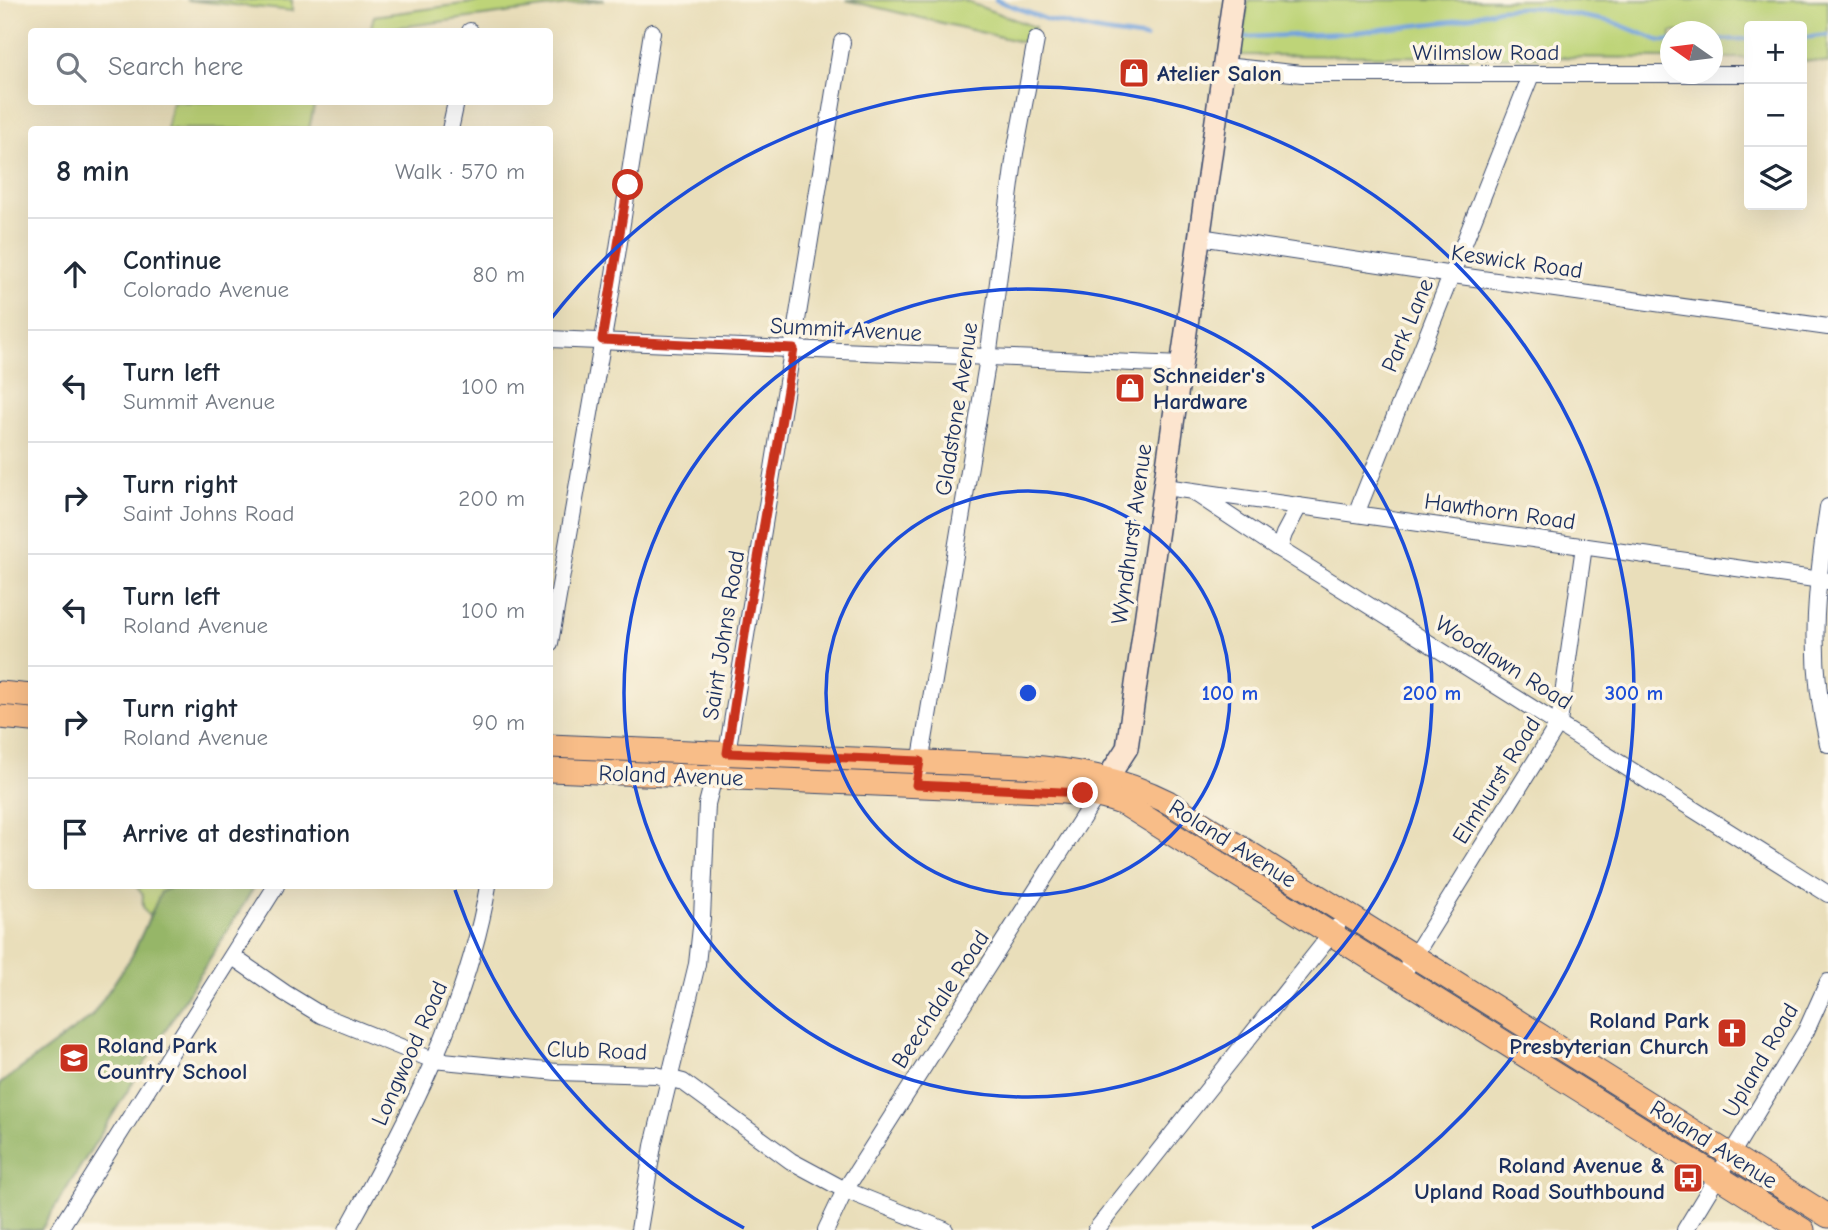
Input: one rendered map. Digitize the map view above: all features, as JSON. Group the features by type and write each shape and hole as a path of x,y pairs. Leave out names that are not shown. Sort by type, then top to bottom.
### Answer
{"main road":[{"path":"0,693 28,696"},
{"path":"0,717 28,720"},
{"name":"Roland Avenue","path":"553,746 1059,769 1102,786 1126,805 1803,1230"},
{"name":"Roland Avenue","path":"553,770 916,785 1137,787 1167,802 1828,1216"}],"street":[{"name":"Wyndhurst Avenue","path":"1102,786 1127,748 1233,0"},
{"path":"553,625 652,32"},
{"name":"Gladstone Avenue","path":"916,785 988,358 1015,153 1036,40"},
{"name":"Saint Johns Road","path":"639,1230 653,1146 697,964 708,804 714,777 727,753 842,42"},
{"name":"Wilmslow Road","path":"1224,66 1302,74 1744,74"},
{"name":"Park Lane","path":"1356,514 1531,75"},
{"path":"451,126 455,105"},
{"name":"Keswick Road","path":"1200,237 1828,327"},
{"name":"Summit Avenue","path":"553,339 1182,365"},
{"name":"Hawthorn Road","path":"1165,487 1823,580"},
{"name":"Woodlawn Road","path":"1192,491 1828,894"},
{"path":"1279,548 1299,506"},
{"path":"1828,507 1823,580 1814,648 1828,744"},
{"name":"Elmhurst Road","path":"1401,977 1559,723 1584,546"},
{"name":"Beechdale Road","path":"826,1230 845,1190 1102,786"},
{"path":"59,1230 274,889"},
{"name":"Longwood Road","path":"347,1230 389,1152 433,1060 466,979 480,931 487,889"},
{"path":"1096,1230 1346,914"},
{"name":"Club Road","path":"233,957 321,1014 433,1060 502,1068 643,1074 683,1082 791,1161 845,1190 945,1230"},
{"name":"Upland Road","path":"1685,1230 1806,1031 1828,982"}],"green space":[{"path":"186,0 292,0 292,11"},
{"path":"493,0 605,0 393,28 371,28 374,16"},
{"path":"846,0 962,0 1035,27 1030,44"},
{"path":"1248,0 1828,0 1828,63 1807,61 1807,21 1744,21 1744,58 1723,58 1723,21 1660,21 1660,58 1240,55"},
{"path":"171,105 314,105 310,126 168,126"},
{"path":"138,889 172,889 151,918 145,911 143,895"},
{"path":"168,889 253,889 41,1230 0,1230 0,1084 91,1017 132,956 161,892"}],"waterway":[{"path":"996,0 1048,20 1146,38"},
{"path":"1246,37 1347,33 1454,21 1499,9 1532,7 1613,22 1660,41"},
{"path":"1807,37 1828,35"},
{"path":"1723,40 1744,39"}],"place":[{"name":"Atelier Salon","path":"1134,73"},
{"name":"Schneider's Hardware","path":"1130,388"},
{"name":"Roland Park Presbyterian Church","path":"1732,1033"},
{"name":"Roland Park Country School","path":"74,1058"},
{"name":"Roland Avenue & Upland Road Southbound","path":"1688,1178"}],"route":[{"path":"628,185 602,340 794,349 727,753 920,761 916,785 1083,793"}]}
